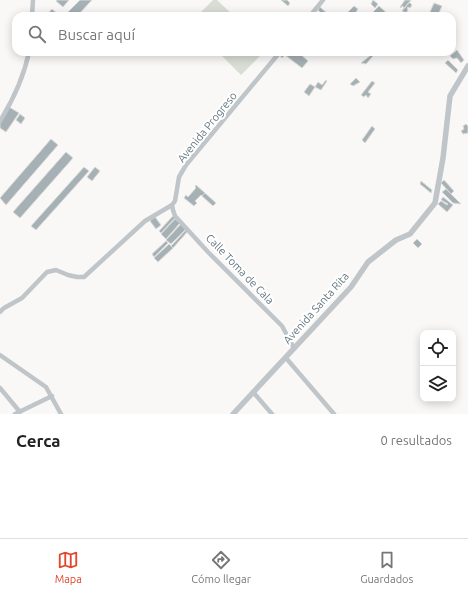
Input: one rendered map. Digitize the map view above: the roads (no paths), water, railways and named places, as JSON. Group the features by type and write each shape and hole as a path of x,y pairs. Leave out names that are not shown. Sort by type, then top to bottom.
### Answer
{"street":[{"path":"32,12 33,0"},
{"path":"313,12 323,0"},
{"path":"0,121 7,110 23,74 28,56"},
{"name":"Avenida Progreso","path":"172,205 175,201 179,177 186,165 277,56"},
{"name":"Avenida Santa Rita","path":"237,413 253,392 351,287 368,262 395,240 410,234 435,203 443,158 450,96 468,66"},
{"path":"0,312 4,308 22,298 47,272 56,270 68,275 84,277 145,221 172,205"},
{"name":"Calle Toma de Cala","path":"172,205 175,216 208,252 282,326 294,348"},
{"path":"0,355 46,387 61,414"},
{"path":"286,358 334,414"},
{"path":"0,388 17,413 52,396"},
{"path":"253,392 272,414"}]}
